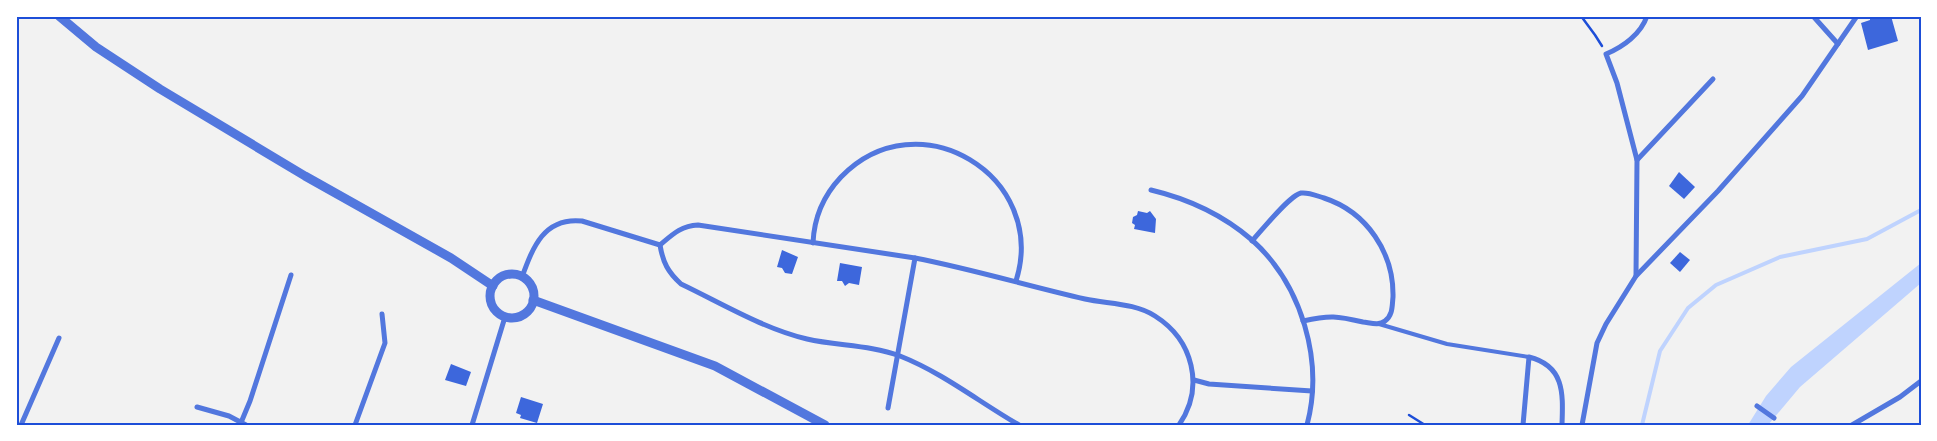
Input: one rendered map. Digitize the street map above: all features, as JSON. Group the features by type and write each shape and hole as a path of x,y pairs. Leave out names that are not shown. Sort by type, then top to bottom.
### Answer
{"street":[{"path":"59,16 96,47 160,89 314,181 451,258 493,286"},
{"path":"1636,276 1637,160 1617,83 1606,54 1633,37 1643,27 1647,16"},
{"path":"1813,16 1838,44"},
{"path":"1582,425 1597,343 1606,324 1636,276 1724,184 1802,96 1857,16"},
{"path":"1637,160 1713,79"},
{"path":"813,242 816,224 824,202 835,184 850,168 867,157 890,148 910,145 935,146 954,151 980,166 996,180 1007,196 1016,219 1021,240 1016,281"},
{"path":"1151,190 1182,198 1220,216 1252,241 1274,265 1286,282 1304,321 1311,349 1312,391 1307,425"},
{"path":"1252,241 1291,199 1301,193 1307,193 1329,200 1348,210 1371,230 1383,248 1391,268 1393,285 1392,309 1387,320 1379,324 1330,315 1304,321"},
{"path":"522,277 539,238 552,226 566,221 582,221 660,246"},
{"path":"660,246 677,230 687,226 698,225 960,266 1089,300 1144,310 1174,330 1184,344 1190,362 1194,380 1188,410 1179,425"},
{"path":"660,246 666,267 671,275 681,284 765,324 808,339 852,344 898,355 933,371 1019,425"},
{"path":"888,408 915,258"},
{"path":"511,274 522,277 530,284 532,289 533,300 530,308 523,315 514,318 505,317 497,312 492,304 491,292 493,286 505,276 511,274"},
{"path":"197,406 229,416 242,424 291,275"},
{"path":"533,300 715,366 825,425"},
{"path":"355,425 385,343 382,314"},
{"path":"472,425 505,317"},
{"path":"21,425 59,338"},
{"path":"1523,425 1528,358 1545,364 1557,376 1562,397 1562,425"},
{"path":"1194,380 1209,384 1312,391"},
{"path":"1852,425 1900,397 1921,381"},
{"path":"1757,406 1774,418"}],"lane":[{"path":"1379,324 1447,344 1528,358"}],"path":[{"path":"1580,16 1595,35 1606,54"},
{"path":"1409,415 1425,425"}],"water":[{"path":"1921,263 1921,283 1800,387 1768,425 1748,425 1766,396 1791,367"}],"building":[{"path":"1871,16 1875,16 1876,19 1891,16 1898,41 1868,50 1861,23 1870,20"},
{"path":"1679,172 1695,187 1684,199 1669,186"},
{"path":"1138,211 1147,213 1150,211 1156,219 1155,233 1134,229 1133,217 1137,215"},
{"path":"782,250 798,257 792,274 785,273 782,268 777,267"},
{"path":"1680,252 1690,260 1680,272 1670,263"},
{"path":"840,263 862,267 859,285 849,283 845,286 842,281 837,281"},
{"path":"451,364 471,372 466,386 445,380"},
{"path":"521,397 543,404 537,423 520,418 521,415 516,413"}],"waterway":[{"path":"1642,425 1660,351 1688,308 1716,285 1780,257 1867,239 1921,210"}]}
